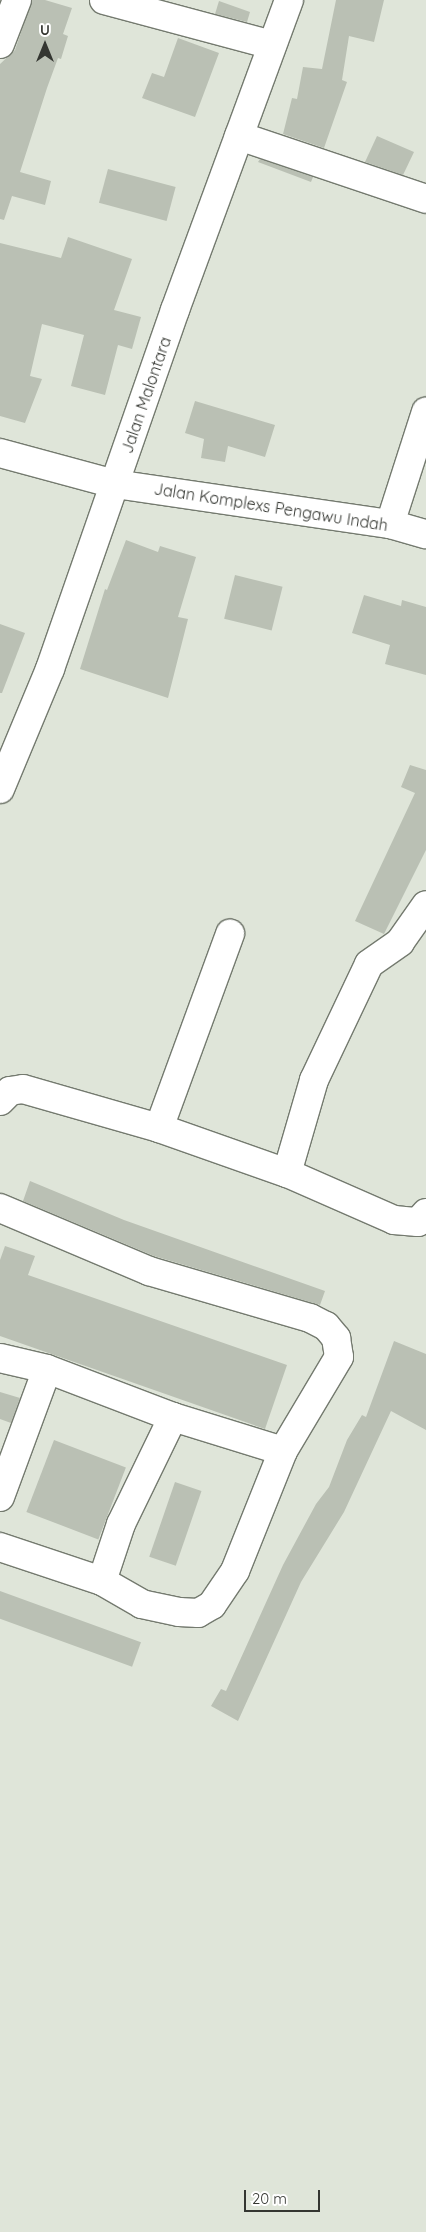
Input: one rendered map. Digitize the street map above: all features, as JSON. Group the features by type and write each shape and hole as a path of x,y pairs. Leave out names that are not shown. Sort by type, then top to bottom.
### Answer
{"street":[{"path":"0,44 17,0"},
{"path":"104,0 272,45"},
{"name":"Jalan Malontara","path":"0,789 50,669 238,136 289,0"},
{"path":"238,136 426,199"},
{"path":"390,524 426,412"},
{"name":"Jalan Komplexs Pengawu Indah","path":"0,454 115,484 390,524 426,534"},
{"path":"287,1173 314,1080 369,964 400,942 426,905"},
{"path":"159,1128 230,934"},
{"path":"0,1100 10,1091 23,1089 159,1128 287,1173 394,1220 418,1222 426,1214"},
{"path":"0,1208 149,1272 289,1311 326,1326 336,1338 339,1357 283,1451 235,1571 212,1605 198,1613 165,1610 142,1604 102,1581 0,1548"},
{"path":"0,1358 48,1369 173,1417 283,1451"},
{"path":"0,1497 48,1369"},
{"path":"102,1581 121,1524 173,1417"}],"building":[{"path":"32,0 45,0 72,8 63,34 68,36 61,59 58,58 47,88 20,172 51,181 45,205 12,196 4,220 0,219 0,64 15,50"},
{"path":"336,0 384,0 374,42 349,36 342,80 347,82 324,148 283,134 292,98 297,99 303,67 322,69"},
{"path":"219,1 250,12 247,22 215,14"},
{"path":"178,38 219,53 195,117 142,98 152,73 164,77"},
{"path":"377,136 414,152 403,175 365,162"},
{"path":"260,159 313,177 311,182 258,162"},
{"path":"108,169 176,187 167,221 99,203"},
{"path":"68,237 132,259 114,310 141,317 132,349 118,345 105,395 71,386 84,335 42,324 30,376 42,379 25,423 0,416 0,243 61,258"},
{"path":"195,401 275,425 265,457 228,446 225,462 201,458 204,439 185,433"},
{"path":"126,540 158,552 160,546 196,557 178,617 188,619 168,698 80,669 105,589 107,590"},
{"path":"235,575 283,587 272,631 224,619"},
{"path":"364,595 401,606 402,600 426,607 426,675 385,664 390,645 352,633"},
{"path":"0,624 25,633 2,693 0,693"},
{"path":"410,765 426,770 426,850 384,934 355,921 415,793 401,787"},
{"path":"30,1181 124,1220 325,1291 320,1305 154,1256 23,1201"},
{"path":"5,1246 35,1256 28,1275 287,1365 265,1429 0,1336 0,1260"},
{"path":"394,1341 426,1354 426,1430 391,1411 344,1512 301,1582 238,1721 211,1706 221,1689 226,1691 283,1565 316,1504 329,1487 347,1440 362,1415 366,1417"},
{"path":"0,1392 20,1398 11,1423 0,1419"},
{"path":"54,1440 126,1468 98,1539 26,1512"},
{"path":"175,1482 201,1491 176,1566 149,1557"},
{"path":"0,1591 141,1642 132,1667 0,1619"}]}
